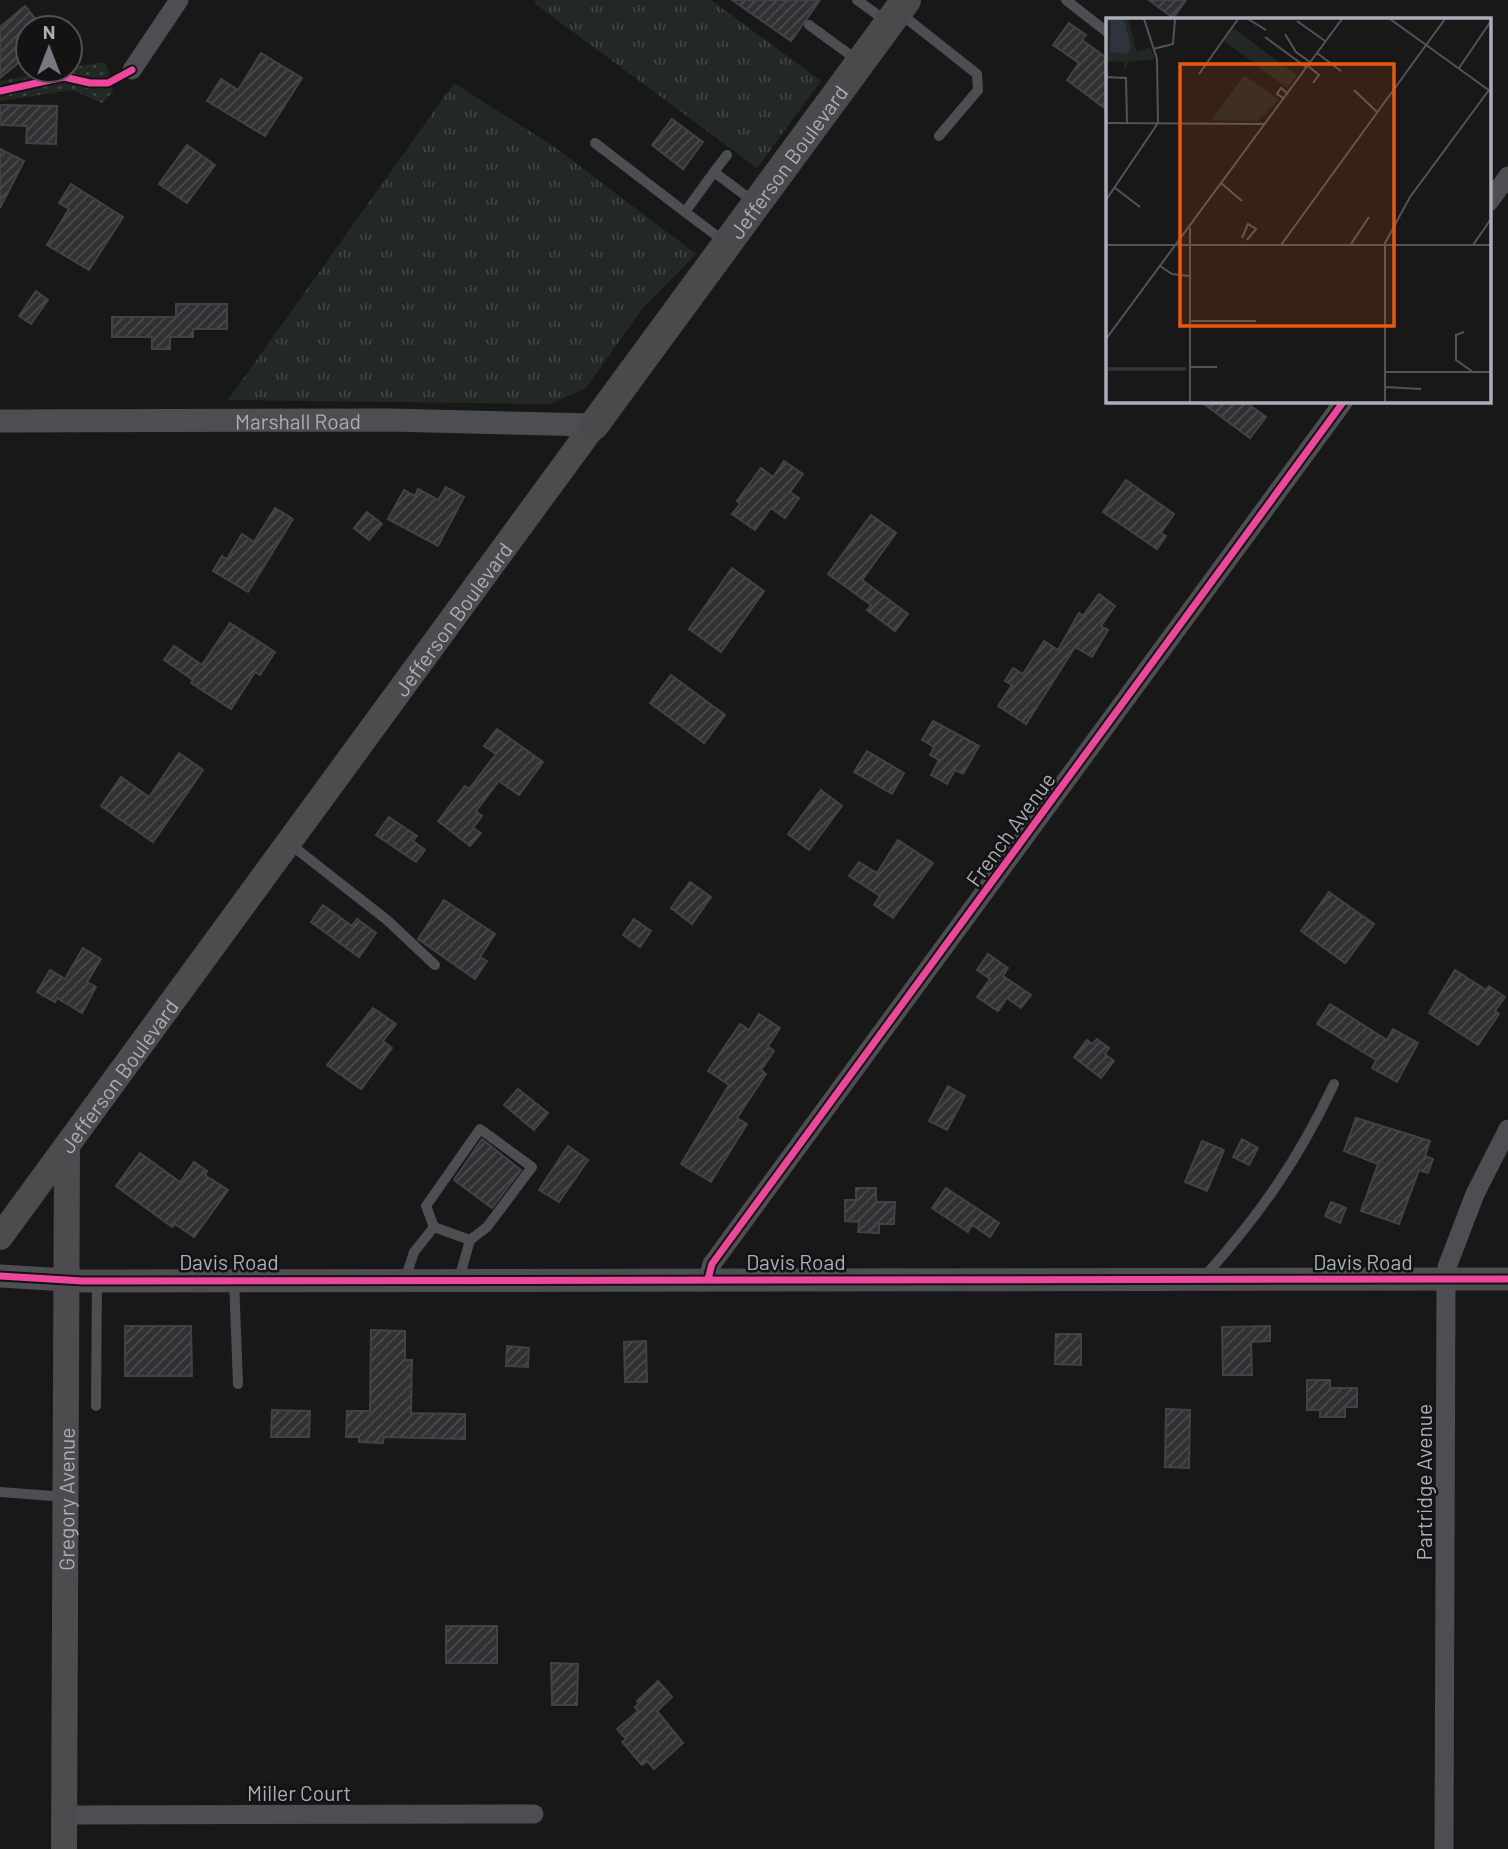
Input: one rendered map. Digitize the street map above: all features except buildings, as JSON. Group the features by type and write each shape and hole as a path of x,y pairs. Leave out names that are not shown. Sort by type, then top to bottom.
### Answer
{"main road":[{"name":"Jefferson Boulevard","path":"0,1237 898,12"},
{"name":"Gregory Avenue","path":"64,1849 67,1148"}],"street":[{"path":"132,70 179,0"},
{"path":"1490,201 1508,176"},
{"name":"French Avenue","path":"708,1279 712,1264 1343,402"},
{"name":"Marshall Road","path":"0,421 390,420 589,432"},
{"name":"Partridge Avenue","path":"1444,1849 1447,1267 1475,1194 1508,1129"},
{"name":"Davis Road","path":"0,1276 67,1280 1508,1279"},
{"name":"Miller Court","path":"64,1815 534,1814"}],"lane":[{"path":"857,0 898,12 932,36 977,74 978,90 939,136"},
{"path":"1066,0 1106,31"},
{"path":"809,25 860,63"},
{"path":"595,143 728,244"},
{"path":"685,212 727,155"},
{"path":"714,172 757,205"},
{"path":"290,844 387,919 435,965"},
{"path":"1202,1279 1276,1190 1310,1134 1334,1084"},
{"path":"459,1279 470,1240 487,1227 532,1167 480,1129 426,1206 434,1227 470,1240"},
{"path":"405,1279 414,1252 434,1227"},
{"path":"96,1406 97,1279"},
{"path":"234,1279 238,1384"},
{"path":"0,1492 66,1497"}],"green space":[{"path":"536,0 711,0 821,81 757,168 534,3"},
{"path":"106,63 113,92 102,103 72,90 0,101 0,81 14,78 14,84 84,84 84,65"},
{"path":"454,83 553,146 696,254 642,309 586,388 551,404 228,400"}],"cycle path":[{"path":"0,91 64,77 90,83 108,83 132,70"},
{"path":"708,1279 712,1264 1343,402"},
{"path":"0,1276 83,1281 1508,1279"}]}
